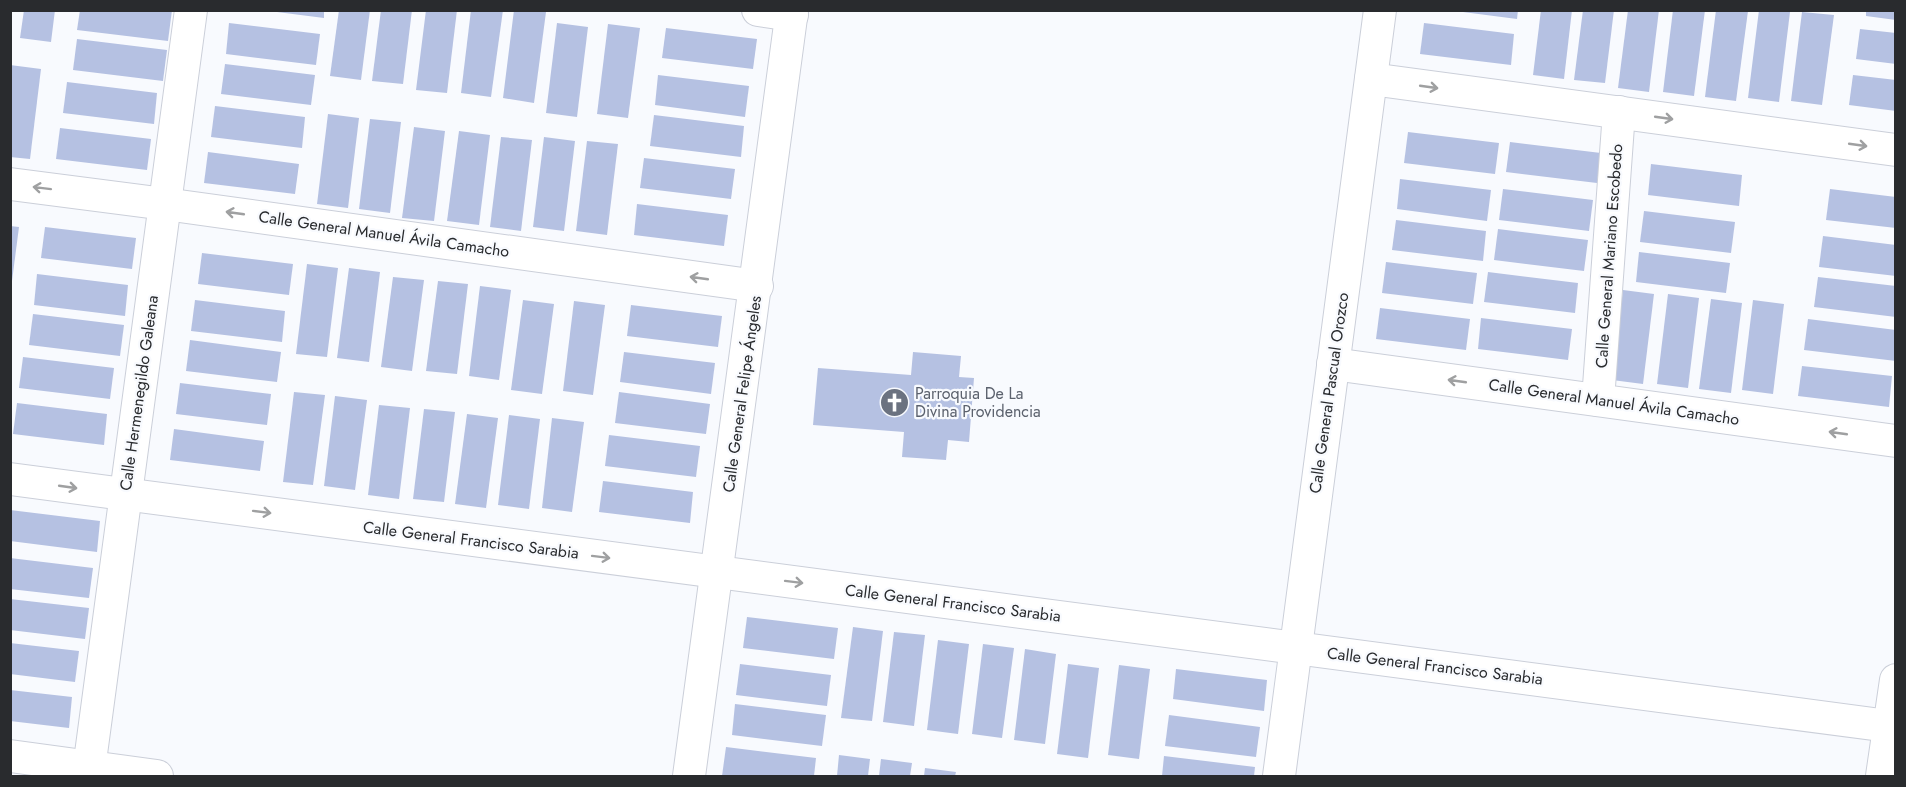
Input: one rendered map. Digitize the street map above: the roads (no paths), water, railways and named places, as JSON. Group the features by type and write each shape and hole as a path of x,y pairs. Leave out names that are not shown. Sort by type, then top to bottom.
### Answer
{"street":[{"name":"Calle Hermenegildo Galeana","path":"89,772 191,10"},
{"path":"758,10 792,13"},
{"name":"Calle General Pascual Orozco","path":"1279,777 1380,10"},
{"name":"Calle General Felipe Ángeles","path":"689,777 792,13"},
{"path":"1371,79 1896,150"},
{"name":"Calle General Mariano Escobedo","path":"1598,400 1619,112"},
{"name":"Calle General Manuel Ávila Camacho","path":"10,184 757,286"},
{"name":"Calle General Manuel Ávila Camacho","path":"1333,364 1896,441"},
{"name":"Calle General Francisco Sarabia","path":"10,479 1892,726"},
{"path":"1882,777 1892,726 1896,680"},
{"path":"10,756 89,772 157,777"}],"place":[{"name":"Parroquia De La Divina Providencia","path":"894,402"}]}
